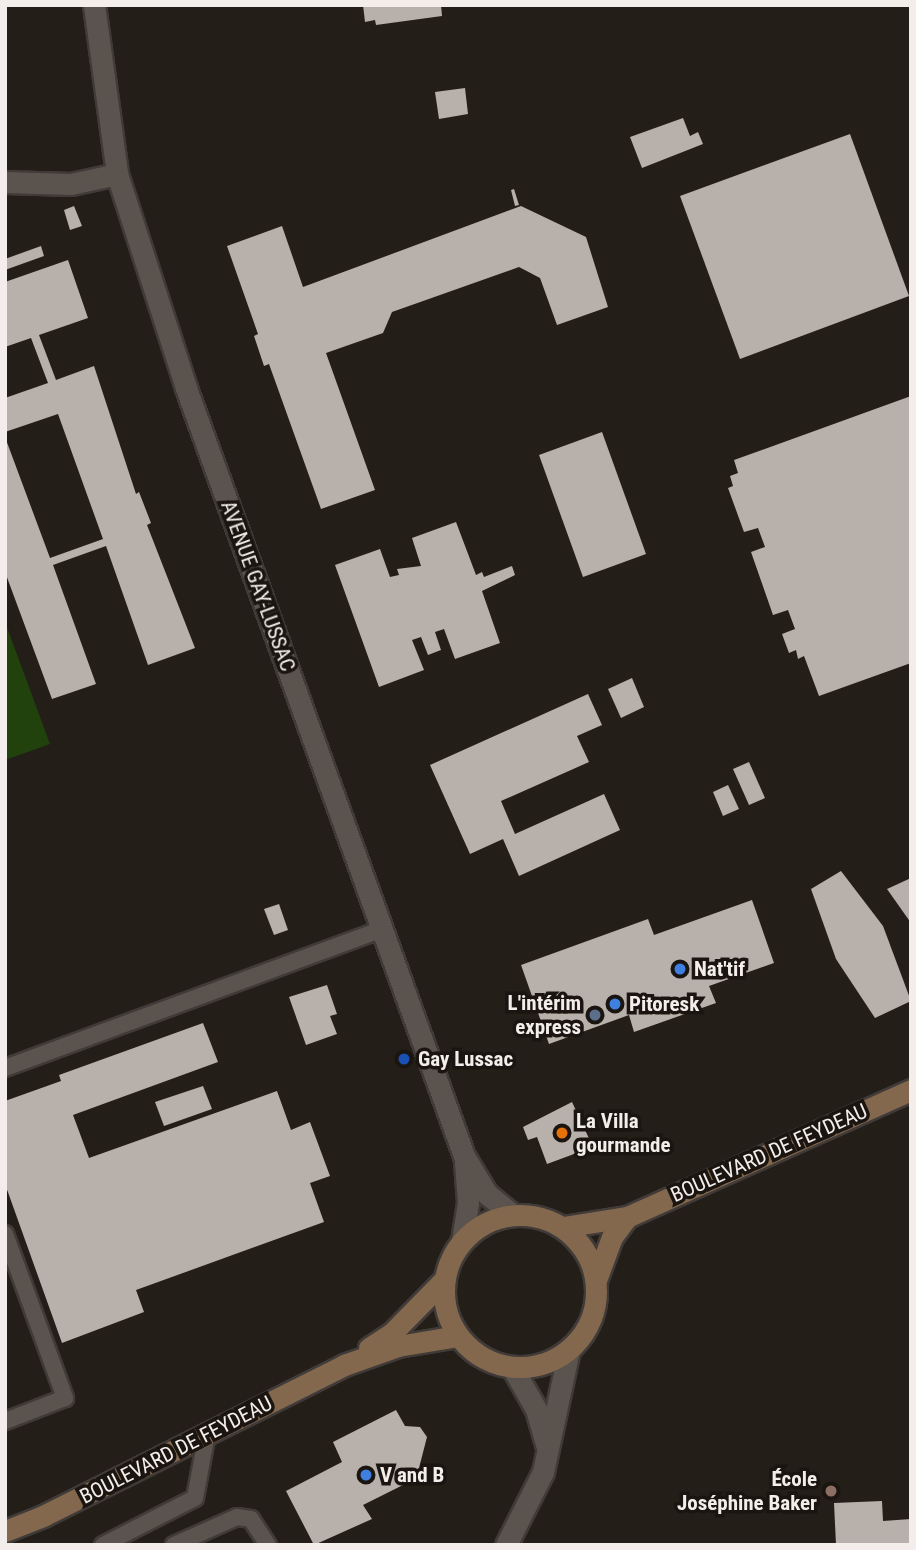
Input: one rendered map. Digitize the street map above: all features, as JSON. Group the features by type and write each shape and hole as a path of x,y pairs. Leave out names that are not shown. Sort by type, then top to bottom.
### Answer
{"main road":[{"name":"BOULEVARD DE FEYDEAU","path":"563,1227 626,1217 911,1090"},
{"path":"512,1214 535,1215 563,1227 591,1259 596,1280 594,1314 569,1350 532,1367 512,1367 474,1352 458,1336 448,1319 444,1280 461,1241 490,1220 512,1214"},
{"path":"596,1280 612,1237 626,1217"},
{"name":"BOULEVARD DE FEYDEAU","path":"5,1531 344,1365 392,1333 444,1280"},
{"name":"BOULEVARD DE FEYDEAU","path":"344,1365 398,1346 458,1336"}],"street":[{"name":"AVENUE GAY-LUSSAC","path":"94,5 117,174 186,388 464,1156 487,1194 512,1214"},
{"path":"5,182 71,184 117,174"},
{"name":"AVENUE GAY-LUSSAC","path":"461,1241 468,1202 464,1156"},
{"path":"506,1545 543,1472 569,1350"},
{"path":"512,1367 536,1409 548,1452"}],"lane":[{"path":"5,1068 381,930"},
{"path":"5,1234 65,1398 5,1421"},
{"path":"103,1545 195,1498 206,1434"},
{"path":"174,1545 237,1517 251,1519 260,1528 268,1545"}],"green space":[{"path":"5,622 50,744 5,760"}],"building":[{"path":"363,5 441,5 442,16 376,25 375,20 365,22"},
{"path":"465,88 468,114 439,119 435,92"},
{"path":"683,118 690,136 698,132 703,144 642,168 630,137"},
{"path":"850,134 909,296 740,359 680,196"},
{"path":"514,189 519,205 515,206 511,190"},
{"path":"74,206 82,226 70,230 64,210"},
{"path":"521,206 586,237 608,307 557,325 540,278 519,267 392,312 383,333 326,353 375,490 321,509 269,364 264,366 254,336 258,334 227,246 282,226 303,287"},
{"path":"41,246 44,256 5,270 5,259"},
{"path":"68,260 88,318 39,335 56,380 94,366 136,494 139,492 151,523 147,525 195,648 148,665 106,546 53,565 96,684 52,699 5,572 5,437 50,558 103,539 58,414 5,432 5,398 48,383 31,338 5,347 5,282"},
{"path":"911,396 911,663 819,696 804,656 798,659 796,650 789,653 782,634 795,629 788,610 773,615 751,552 765,547 758,528 744,532 728,488 733,486 730,476 738,473 734,460"},
{"path":"602,432 646,554 583,577 539,455"},
{"path":"456,522 476,575 482,572 484,577 512,566 515,575 482,591 500,643 455,659 444,629 435,632 441,650 428,655 421,637 412,640 424,670 379,687 335,565 380,549 390,577 399,575 397,569 421,566 412,538"},
{"path":"632,678 644,707 621,718 608,689"},
{"path":"588,694 602,725 577,736 589,762 501,801 515,834 604,794 620,830 519,876 503,839 470,854 430,765"},
{"path":"749,762 765,798 749,805 733,769"},
{"path":"728,785 739,809 723,816 713,792"},
{"path":"841,871 883,926 911,1001 875,1018 836,959 811,889"},
{"path":"911,878 911,923 887,889"},
{"path":"752,900 774,963 709,986 716,1003 634,1032 629,1015 549,1044 521,965 648,919 654,935"},
{"path":"279,904 288,930 274,935 264,909"},
{"path":"327,985 337,1014 330,1016 337,1034 306,1045 289,997"},
{"path":"203,1023 218,1062 73,1115 89,1158 277,1091 291,1130 310,1122 330,1176 310,1183 324,1222 136,1290 144,1312 62,1343 5,1184 5,1101 61,1081 59,1075"},
{"path":"203,1086 212,1109 164,1126 155,1102"},
{"path":"572,1102 593,1147 547,1164 537,1137 528,1140 523,1127"},
{"name":"V and B","path":"396,1410 405,1426 420,1427 427,1437 419,1468 409,1482 363,1505 372,1519 314,1545 286,1491 342,1462 333,1442"},
{"path":"882,1501 883,1521 911,1519 911,1545 836,1545 834,1503"}],"place":[{"name":"Nat'tif","path":"680,969"},
{"name":"Pitoresk","path":"615,1004"},
{"name":"L'intérim express","path":"595,1015"},
{"name":"Gay Lussac","path":"404,1059"},
{"name":"La Villa gourmande","path":"562,1133"},
{"name":"V and B","path":"366,1475"},
{"name":"École Joséphine Baker","path":"831,1491"}]}
